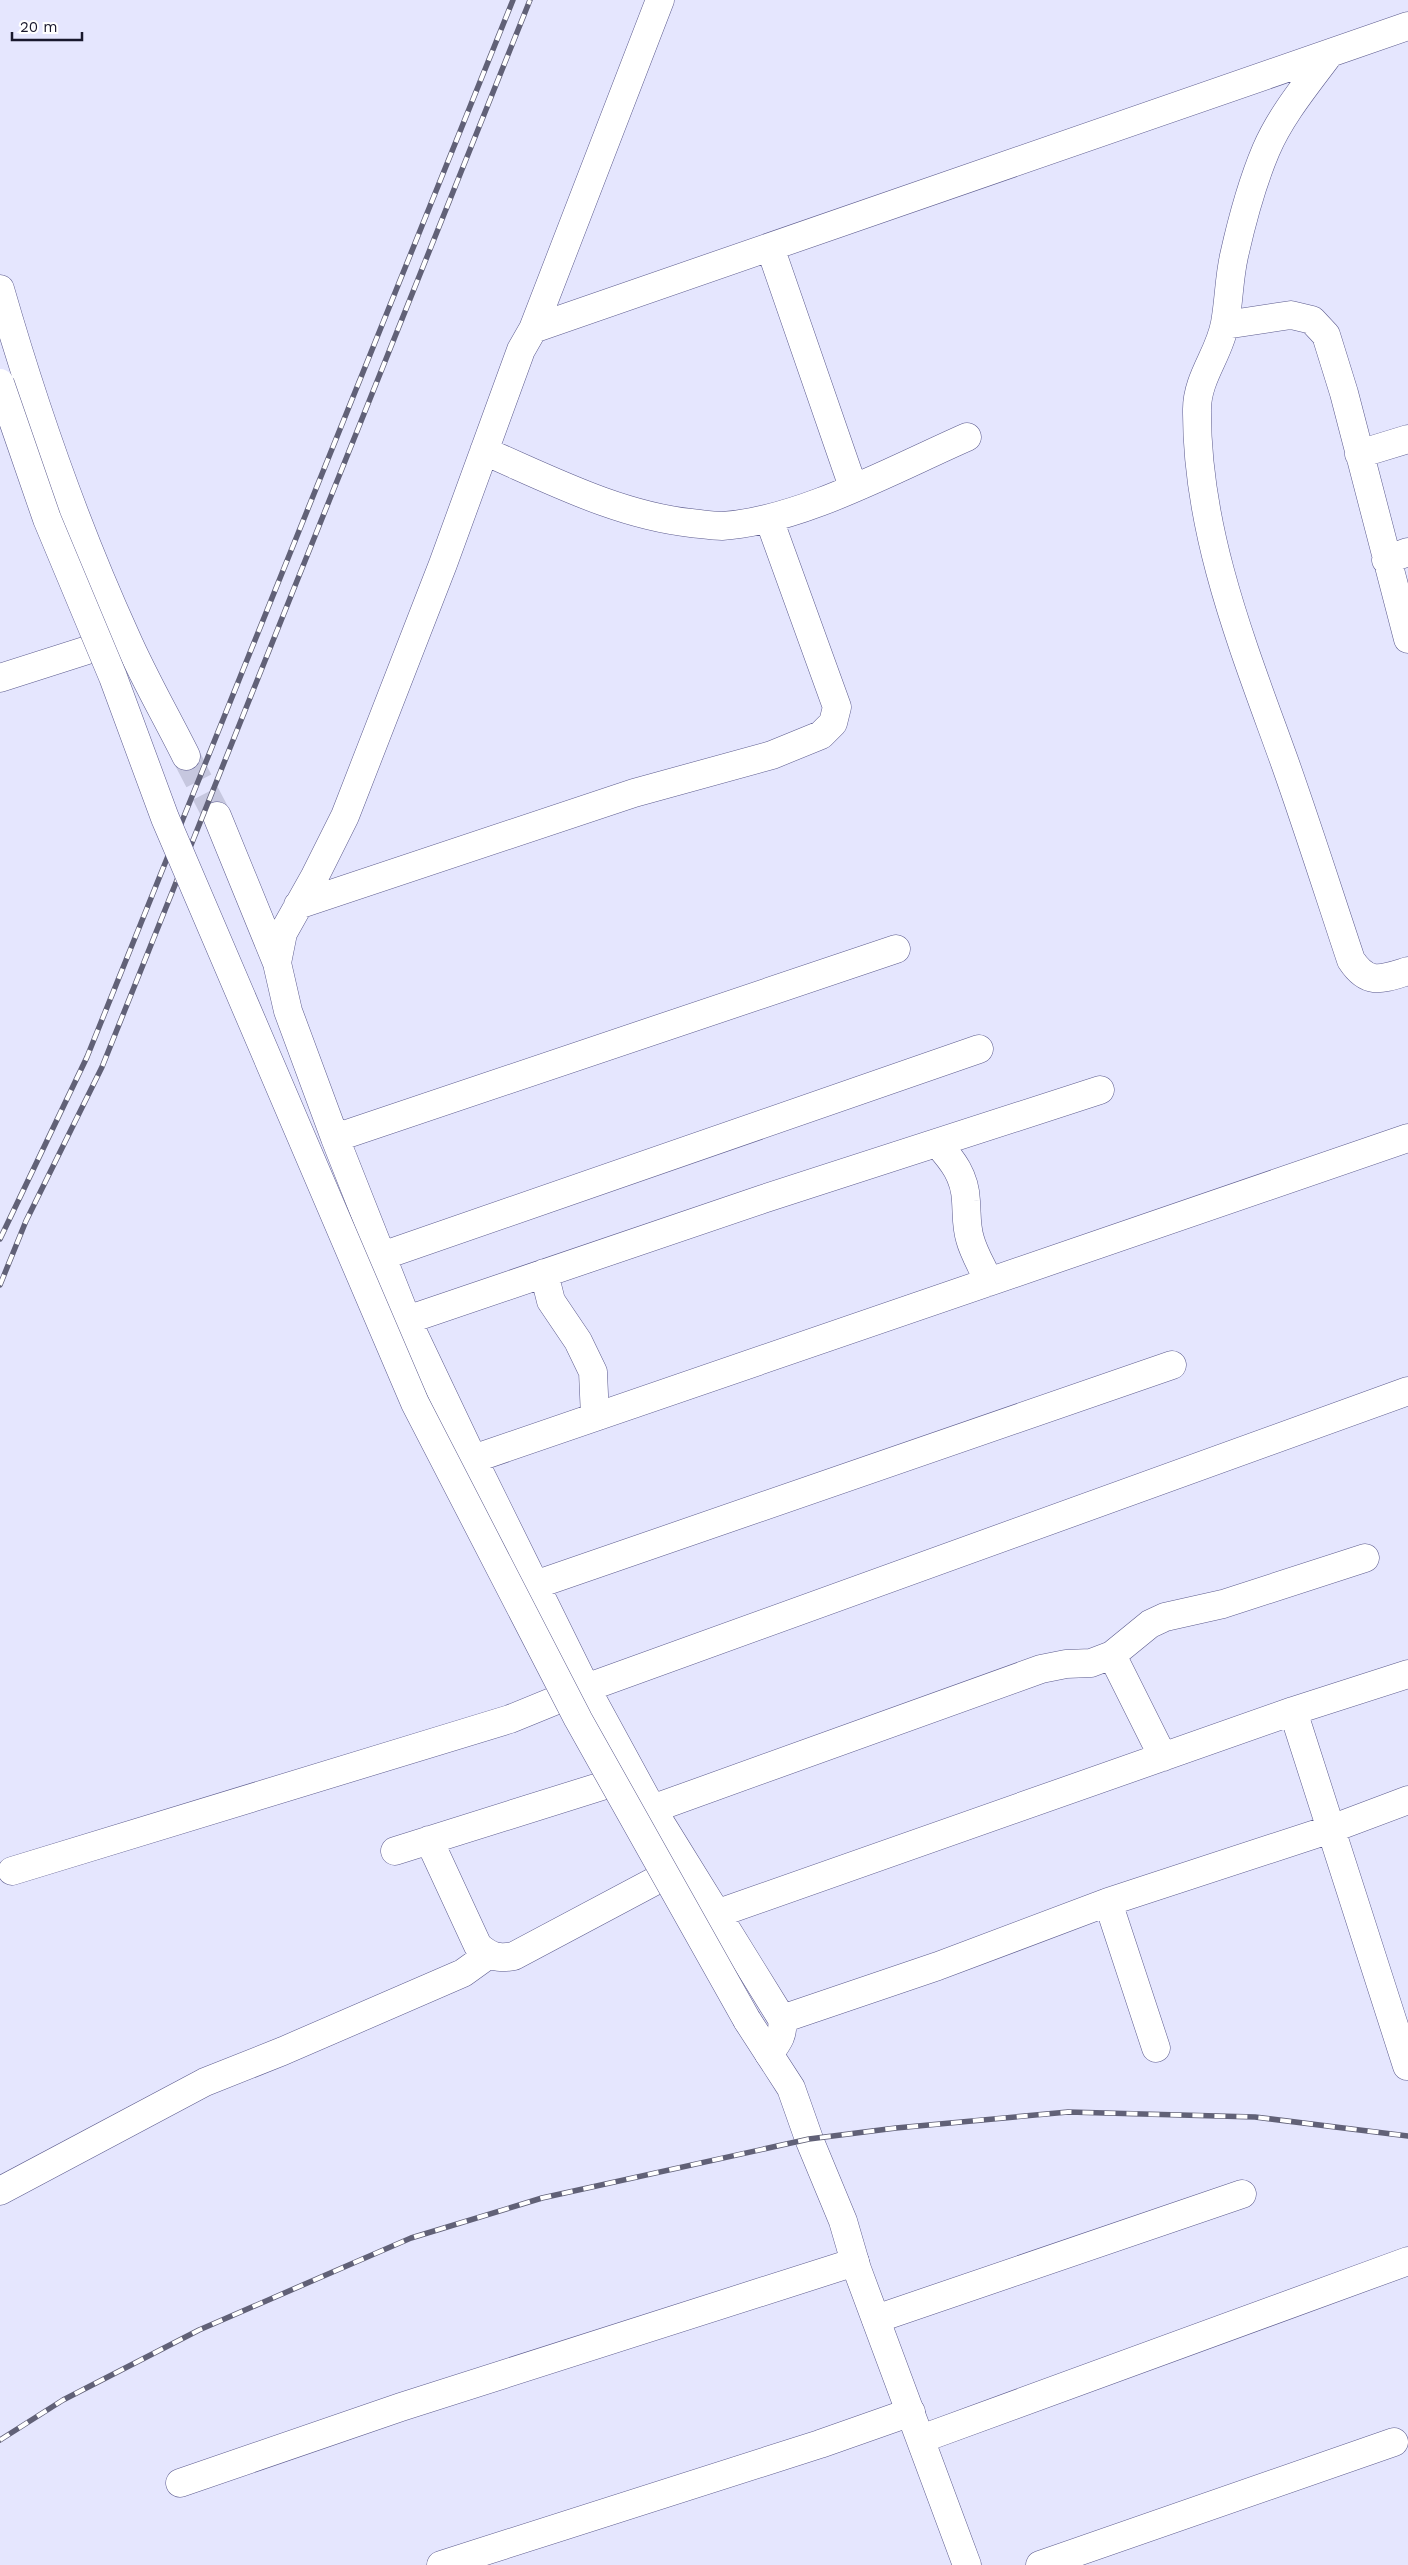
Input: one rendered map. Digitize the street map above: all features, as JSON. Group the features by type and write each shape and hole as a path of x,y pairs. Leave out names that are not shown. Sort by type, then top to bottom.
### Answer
{"street":[{"path":"277,963 283,933 345,816 521,350 533,329 660,0"},
{"path":"533,329 1408,26"},
{"path":"1330,53 1292,105 1267,148 1250,196 1233,258 1225,325 1202,379 1197,407 1201,485 1221,573 1244,653 1285,763 1350,960 1358,971 1370,979 1383,978 1408,971"},
{"path":"770,247 853,487"},
{"path":"0,289 19,357 55,461 126,638 186,756"},
{"path":"1225,325 1291,315 1312,320 1326,335 1359,454 1397,556 1408,639"},
{"path":"0,383 47,519 113,677 165,818 415,1403 578,1718 747,2020 791,2088 809,2140 843,2221 855,2262 921,2439 963,2564"},
{"path":"484,451 599,500 659,519 720,526 769,519 853,487 967,437"},
{"path":"1359,454 1408,438"},
{"path":"298,905 634,793 772,755 821,735 833,724 837,707 769,519"},
{"path":"0,678 126,638"},
{"path":"217,816 277,963 288,1011 335,1138 407,1320 534,1585 586,1688 685,1865 782,2019 783,2029 781,2038 769,2054"},
{"path":"335,1138 896,949"},
{"path":"382,1256 979,1048"},
{"path":"407,1320 1100,1090"},
{"path":"473,1459 1408,1138"},
{"path":"938,1143 953,1161 963,1178 966,1221 970,1240 989,1282"},
{"path":"544,1273 551,1301 578,1341 593,1372 595,1417"},
{"path":"534,1585 1172,1365"},
{"path":"12,1871 510,1719 586,1688 1408,1390"},
{"path":"652,1809 1041,1669 1066,1664 1092,1663 1112,1655 1150,1624 1165,1617 1223,1604 1365,1558"},
{"path":"1112,1655 1163,1757"},
{"path":"716,1914 1293,1711 1408,1674"},
{"path":"1293,1711 1407,2066"},
{"path":"395,1851 634,1776"},
{"path":"782,2019 938,1966 1108,1902 1331,1829 1408,1800"},
{"path":"429,1840 478,1946 488,1955 500,1959 514,1956 685,1865"},
{"path":"1108,1902 1156,2048"},
{"path":"0,2191 204,2082 283,2051 463,1973 488,1955"},
{"path":"876,2319 1242,2194"},
{"path":"180,2483 402,2407 855,2262"},
{"path":"921,2439 1408,2262"},
{"path":"441,2565 810,2447 911,2412"},
{"path":"1040,2565 1394,2442"}],"tunnel":[{"path":"186,756 217,816"}],"railway":[{"path":"0,1239 87,1057 513,0"},
{"path":"0,1285 26,1221 102,1067 530,0"},
{"path":"0,2440 63,2400 199,2330 411,2238 542,2198 809,2139 896,2128 1068,2112 1255,2117 1408,2136"}]}
